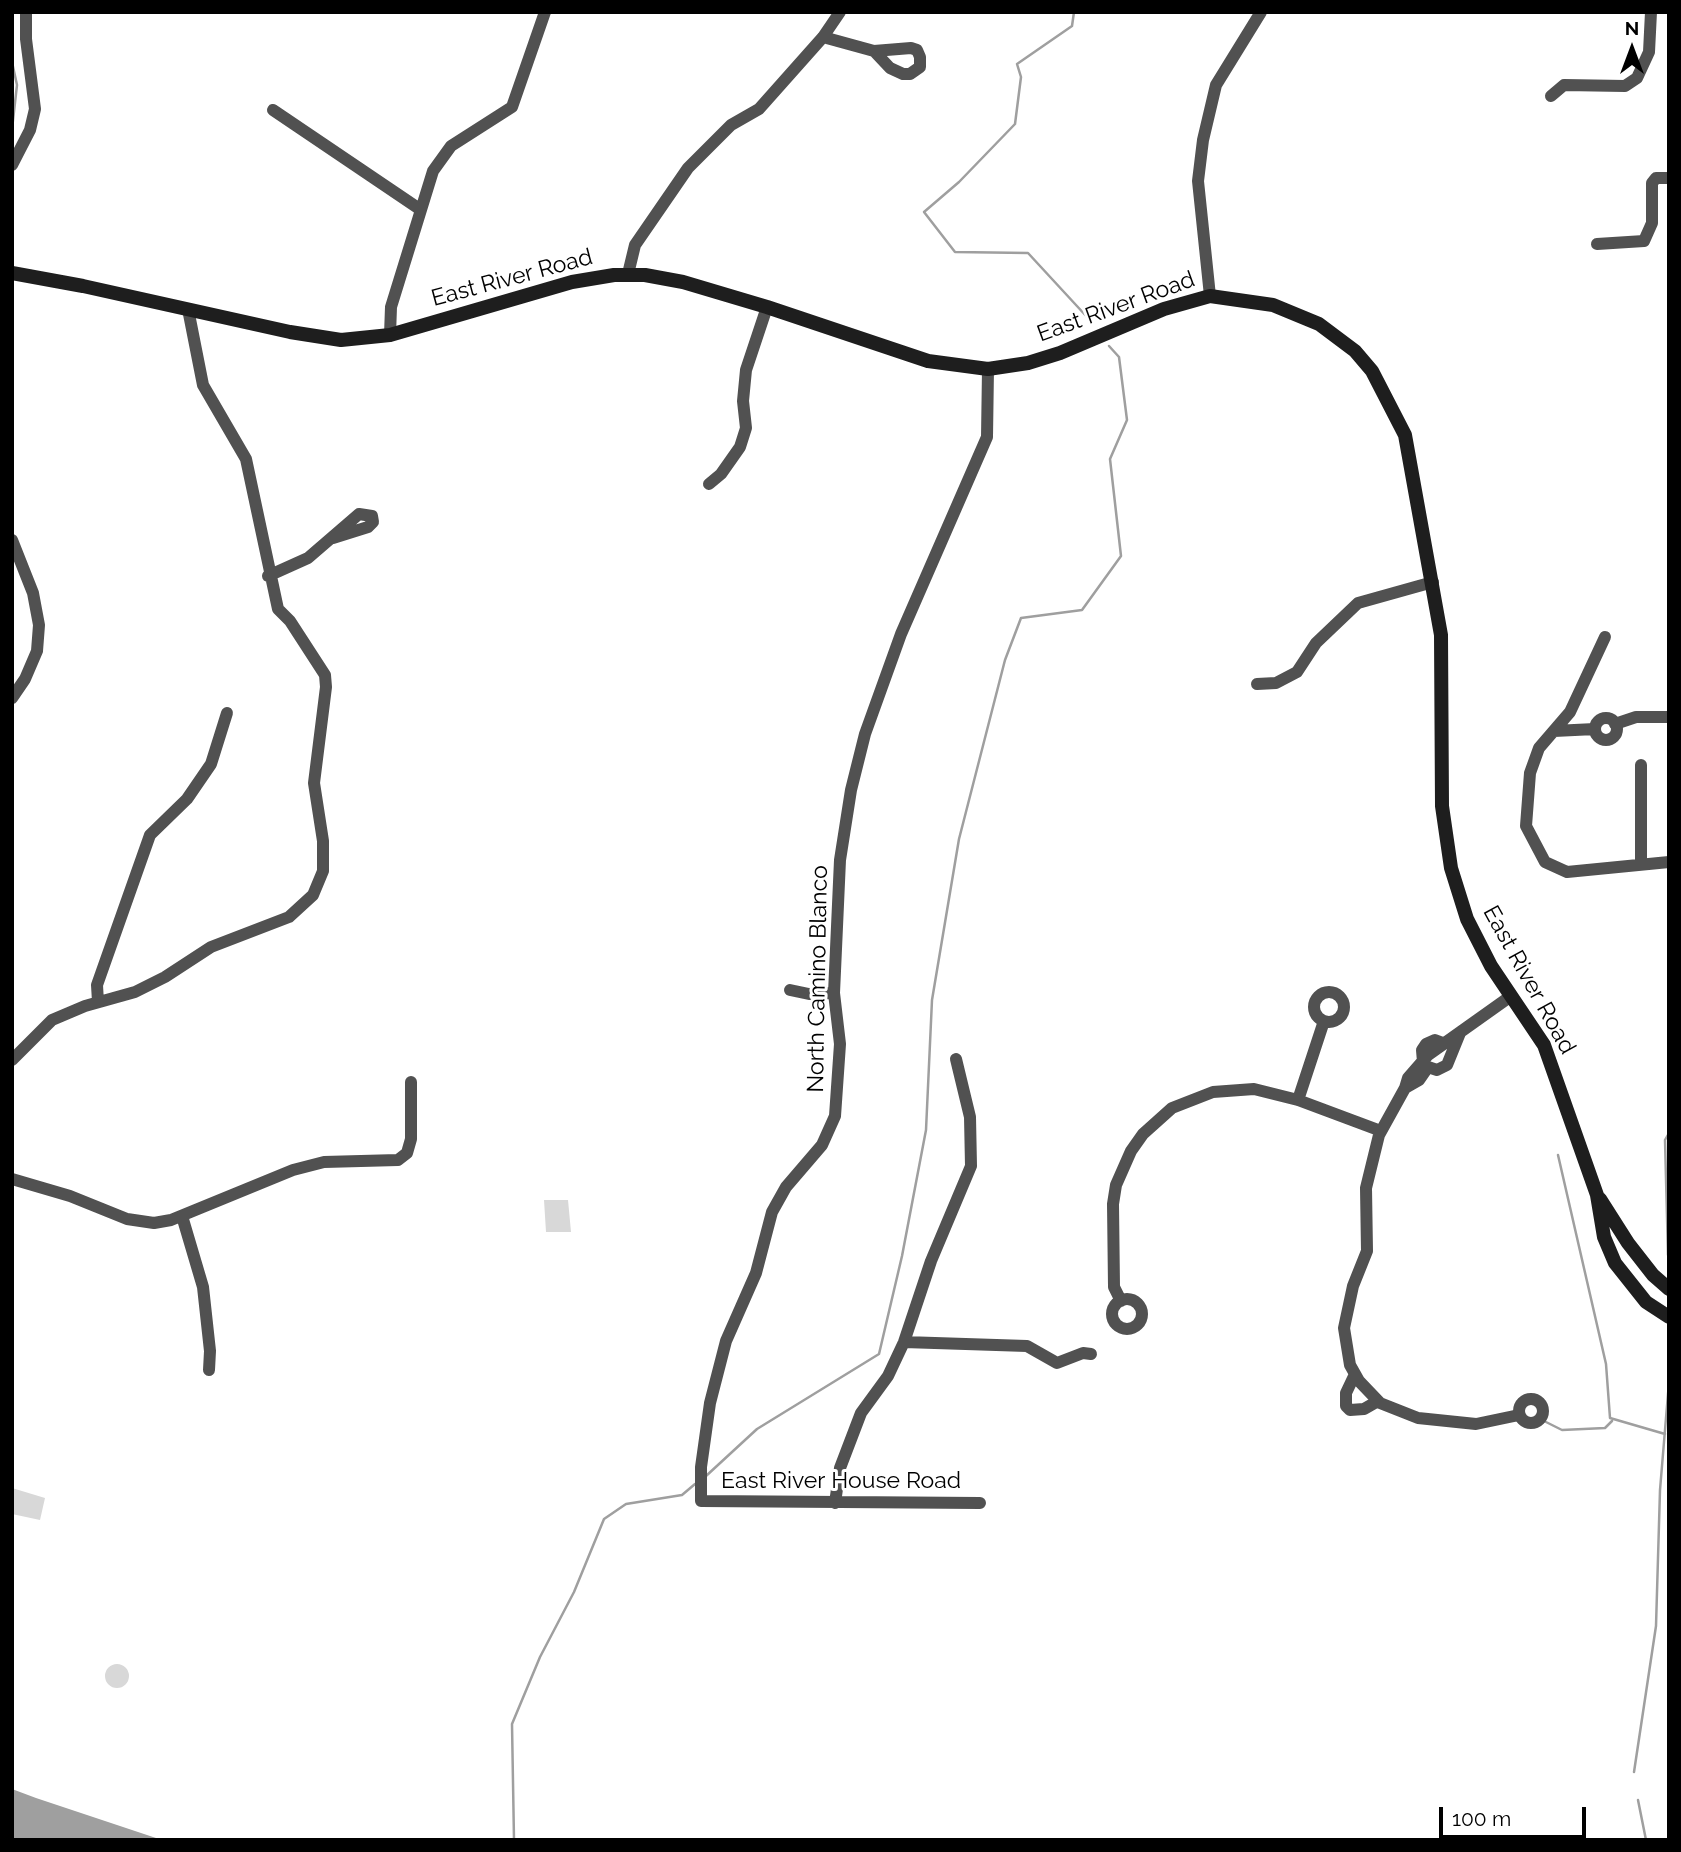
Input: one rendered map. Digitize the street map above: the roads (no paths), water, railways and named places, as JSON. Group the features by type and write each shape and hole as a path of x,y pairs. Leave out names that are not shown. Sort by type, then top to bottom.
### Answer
{"street":[{"path":"12,165 30,130 35,108 26,40 26,12"},
{"path":"390,335 391,307 432,170 451,146 512,107 545,12"},
{"path":"628,274 635,245 688,168 731,125 759,108 823,37 840,12"},
{"path":"1210,296 1198,181 1203,142 1216,85 1261,12"},
{"path":"1551,96 1564,85 1625,86 1637,78 1649,52 1651,12"},
{"path":"823,37 874,51"},
{"path":"272,110 421,210"},
{"path":"1597,244 1644,241 1652,223 1652,183 1656,178 1669,177"},
{"name":"East River Road","path":"12,273 290,332 341,340 390,335 540,289 628,274 683,282 928,361 988,369 1028,363 1060,353 1164,309 1210,296 1273,305 1319,324 1355,351 1372,371 1405,435 1441,635 1442,806 1451,868 1467,919 1511,996 1544,1045 1597,1195 1604,1237 1615,1263 1646,1302 1669,1317"},
{"path":"709,484 721,474 740,447 746,428 743,401 746,370 767,307"},
{"path":"12,1060 52,1020 98,1002 135,992 165,977 211,947 289,917 313,895 323,871 323,841 314,783 326,687 325,675 303,640 278,609 268,576 246,459 203,385 188,309"},
{"name":"North Camino Blanco","path":"701,1501 701,1467 710,1403 726,1340 756,1273 772,1212 786,1187 822,1145 835,1116 840,1044 834,993 840,860 851,790 865,734 900,637 987,438 988,369"},
{"path":"268,576 307,558 333,538"},
{"path":"12,540 33,593 39,625 37,651 25,679 12,698"},
{"path":"1257,684 1276,683 1297,672 1323,636 1358,603 1433,582"},
{"path":"1605,637 1570,712 1539,748 1530,773 1526,826 1545,862 1567,872 1583,873 1641,863 1669,862"},
{"path":"98,1002 97,985 150,835 187,799 211,764 227,713"},
{"path":"1554,731 1595,729 1599,737 1609,739 1616,732 1615,724 1636,717 1669,717"},
{"path":"1641,765 1641,863"},
{"path":"790,990 809,994 834,993"},
{"path":"1511,996 1443,1043 1435,1040 1426,1044 1422,1050 1425,1064 1419,1080 1405,1088 1381,1131 1366,1188 1367,1251 1346,1311 1345,1347 1355,1374 1378,1401 1418,1418 1445,1423 1476,1424 1519,1415"},
{"path":"1298,1100 1324,1021"},
{"path":"1425,1064 1437,1070 1447,1065 1460,1033"},
{"path":"835,1503 840,1468 861,1413 888,1376 904,1342 931,1261 971,1166 970,1117 956,1059"},
{"path":"12,1179 70,1196 127,1219 154,1223 182,1216 293,1170 324,1162 398,1160 407,1153 411,1139 411,1082"},
{"path":"1121,1301 1114,1287 1112,1204 1122,1168 1131,1151 1154,1122 1172,1108 1213,1092 1254,1089 1298,1100 1381,1131"},
{"name":"East River Road","path":"1597,1195 1653,1275 1669,1289"},
{"path":"182,1216 203,1287 210,1351 208,1370"},
{"path":"1653,1275 1669,1281"},
{"path":"904,1342 1027,1346 1057,1363 1083,1353 1091,1354"},
{"path":"1355,1374 1348,1387 1346,1406 1350,1410 1364,1409 1378,1401"},
{"name":"East River House Road","path":"701,1501 981,1503"}],"waterway":[{"path":"1074,12 1072,26 1017,64 1021,77 1015,124 959,182 924,212 955,252 1028,253 1088,318"},
{"path":"12,62 17,85 12,129"},
{"path":"706,1476 757,1429 879,1354 902,1256 926,1130 932,1000 959,839 1005,660 1021,618 1082,610 1121,556 1110,459 1127,420 1119,357 1109,346"},
{"path":"1668,1255 1665,1140 1669,1133"},
{"path":"1558,1155 1606,1364 1610,1418 1665,1434"},
{"path":"1634,1772 1656,1626 1660,1490 1669,1382"},
{"path":"1544,1421 1562,1430 1605,1428 1612,1421"},
{"path":"514,1840 512,1724 540,1657 574,1592 604,1519 626,1504 682,1495 695,1484"},
{"path":"1638,1800 1646,1840"}]}
